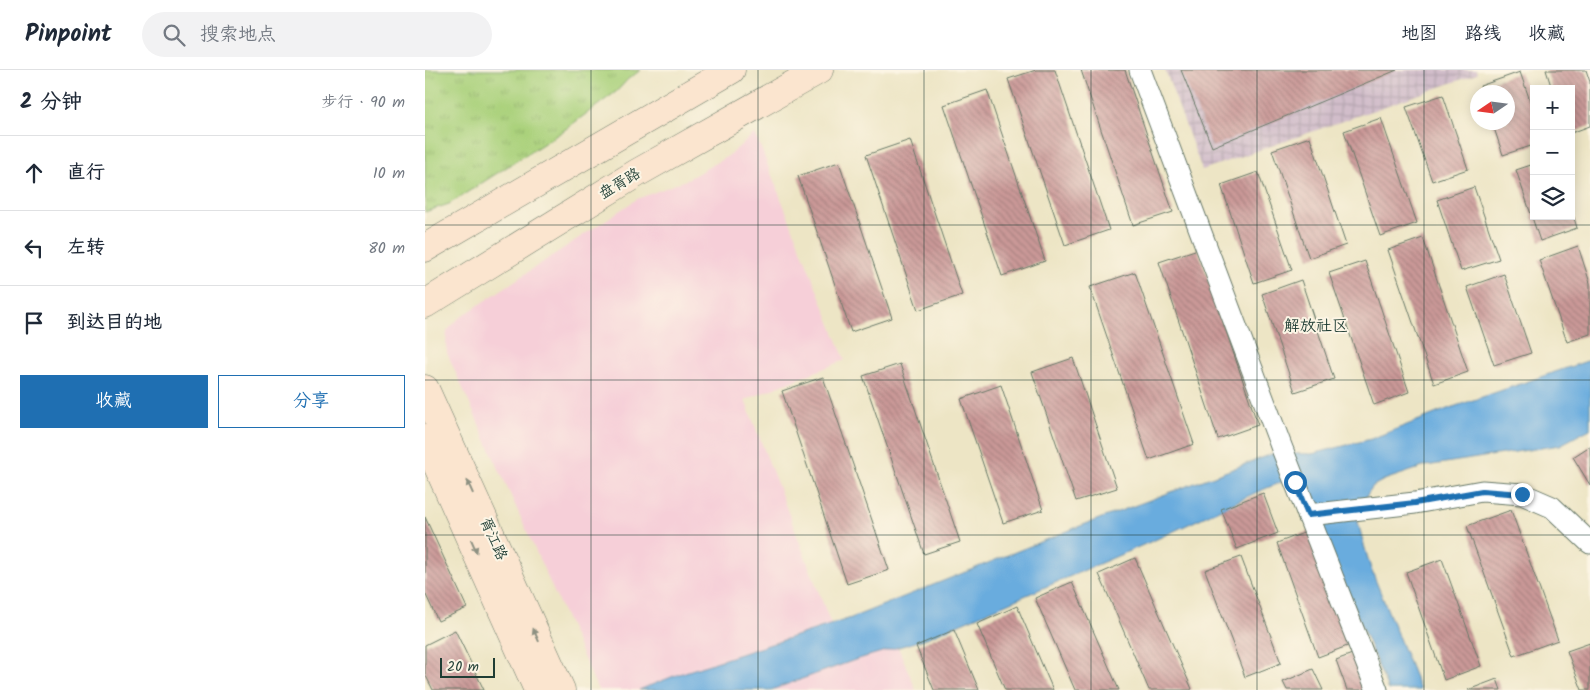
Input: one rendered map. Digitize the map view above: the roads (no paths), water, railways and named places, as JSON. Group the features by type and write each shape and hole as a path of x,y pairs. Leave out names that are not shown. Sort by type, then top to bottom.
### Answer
{"main road":[{"path":"445,255 731,70"},
{"path":"445,255 690,108 742,70"},
{"path":"445,255 811,74"},
{"name":"盘胥路","path":"425,304 637,173 811,74"},
{"name":"胥江路","path":"425,389 548,687"},
{"name":"胥江路","path":"425,438 548,687"}],"street":[{"path":"1140,70 1281,446 1295,482 1311,515 1377,690"},
{"path":"1311,515 1415,503 1482,491 1522,494 1552,507 1590,543"}],"water":[{"path":"1590,360 1590,429 1560,445 1426,466 1384,480 1373,486 1368,493 1359,513 1358,522 1364,545 1371,569 1420,690 1388,690 1342,578 1291,478 1157,539 922,640 855,660 771,690 639,690 679,674 851,618 1075,528 1275,453 1312,454 1371,439 1450,408"}],"district":[{"name":"解放社区","path":"1316,326"}]}
